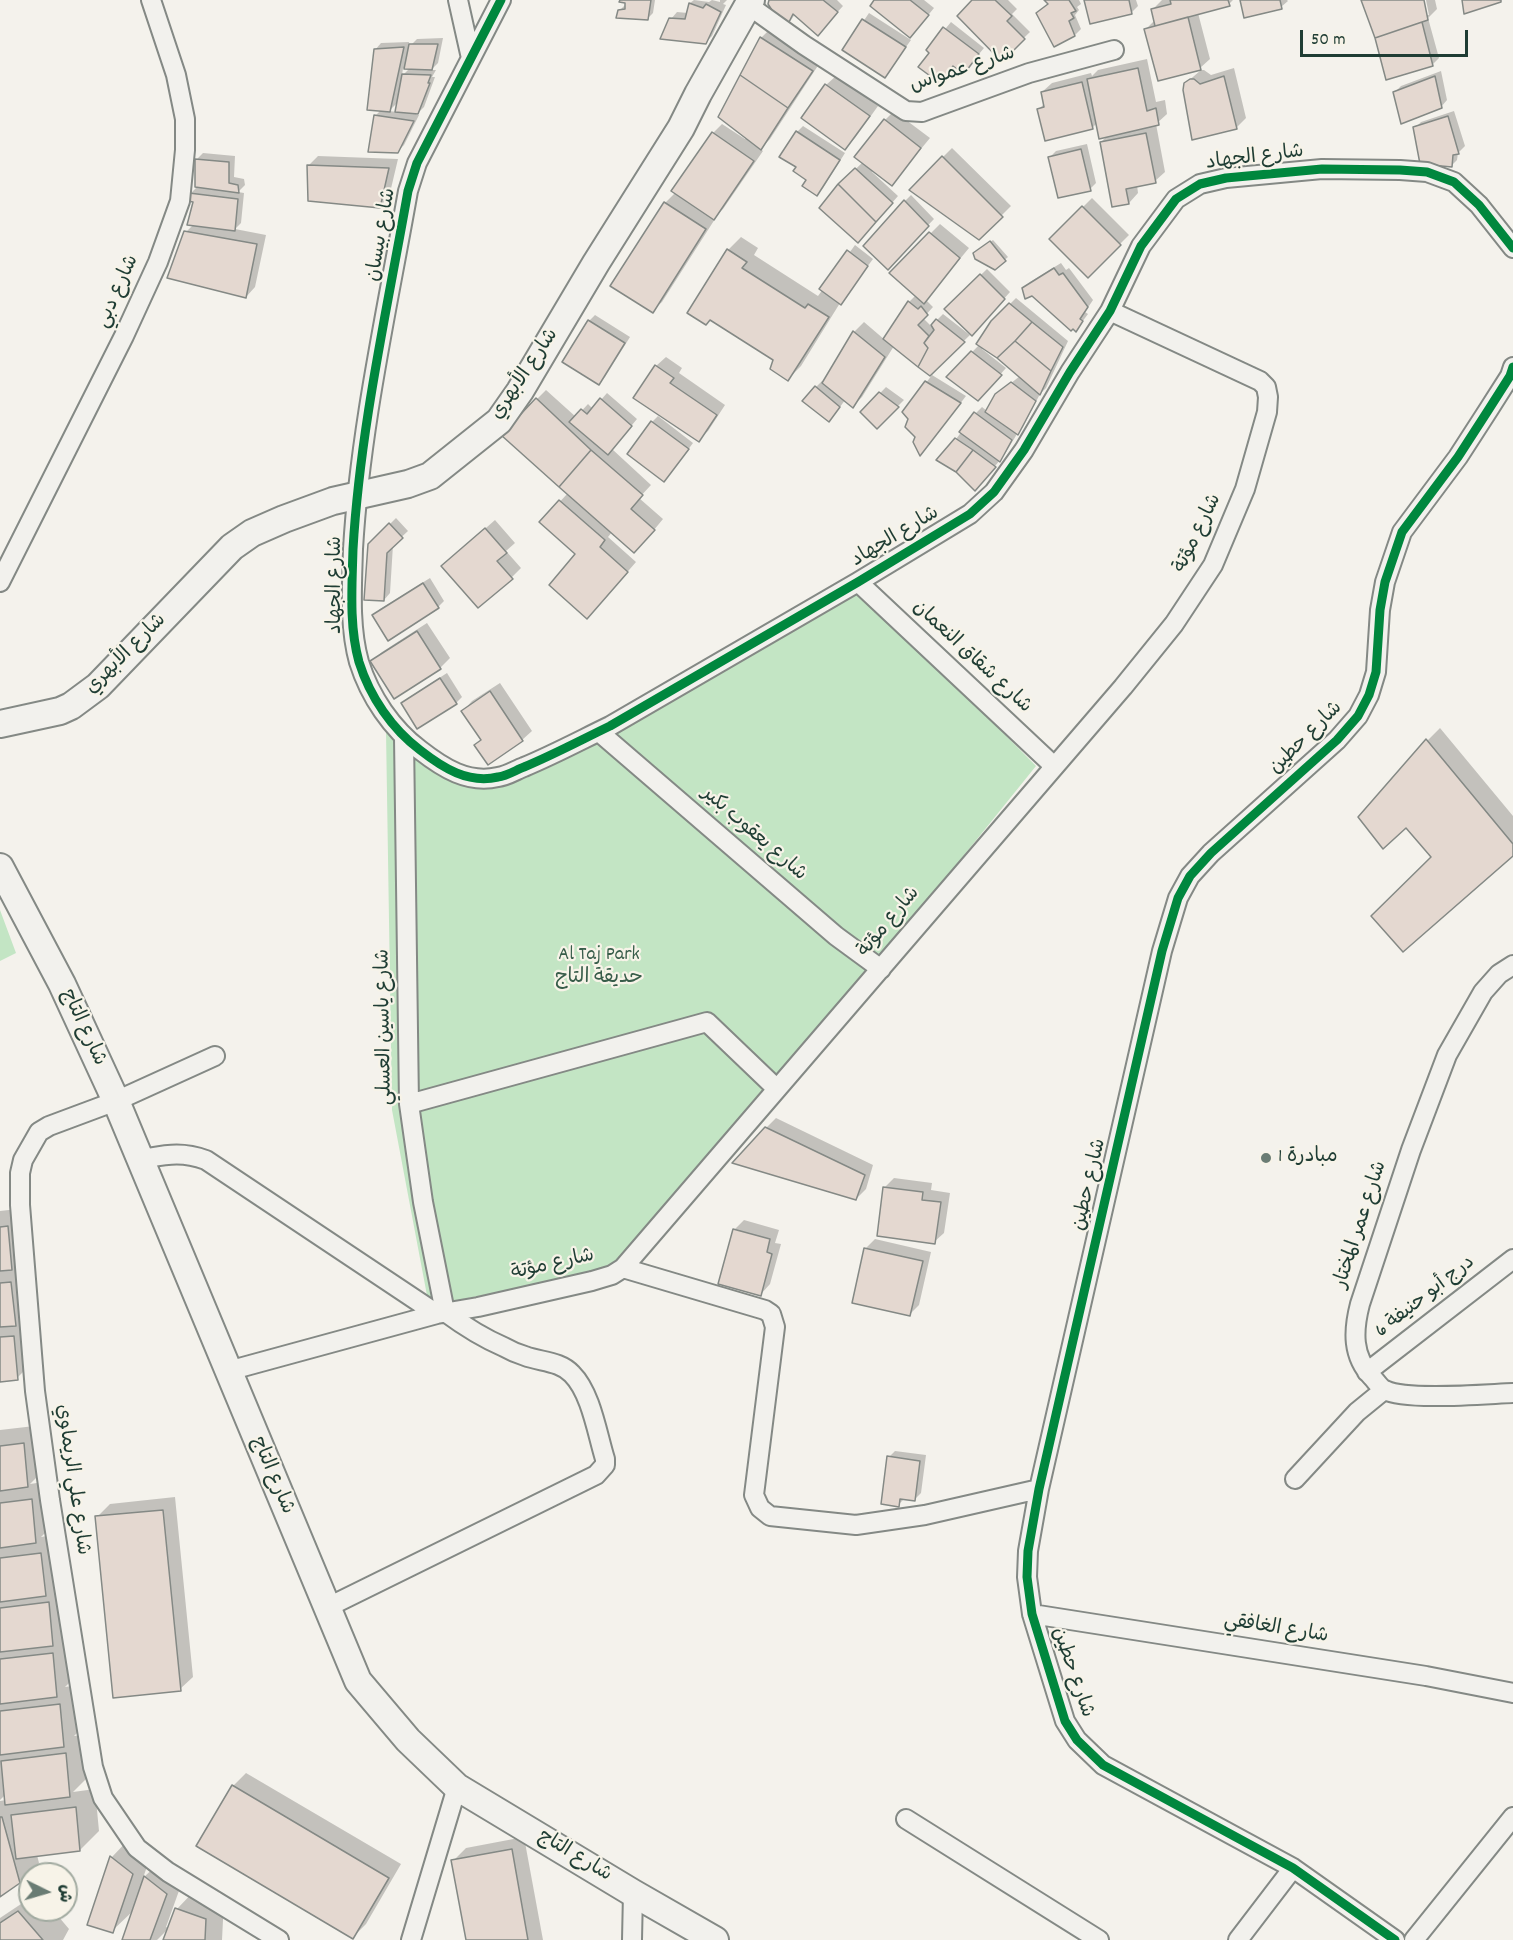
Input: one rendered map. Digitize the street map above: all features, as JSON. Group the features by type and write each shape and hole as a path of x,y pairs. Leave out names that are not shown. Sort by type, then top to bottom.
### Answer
{"street":[{"name":"شارع دبي","path":"0,582 124,336 158,262 180,201 185,150 185,119 176,75 151,0"},
{"path":"458,0 471,58"},
{"name":"شارع بيسان","path":"356,495 368,414 408,191 417,163 501,0"},
{"name":"شارع عمواس","path":"749,2 804,45 906,111 922,112 1029,73 1114,50"},
{"name":"شارع الأبهري","path":"0,724 60,711 83,698 98,686 232,547 252,533 284,519 356,495 382,491 430,476 499,421 520,391 596,263 681,129 749,2"},
{"name":"شارع الجهاد","path":"356,495 351,600 360,663 373,693 388,720 404,738 454,774 483,778 498,777 599,732 858,582 970,514 994,492 1024,450 1070,372 1110,311 1141,246 1176,199 1200,184 1226,178 1322,169 1427,172 1454,182 1479,205 1513,248"},
{"name":"شارع مؤتة","path":"228,1371 441,1313 478,1307 592,1281 612,1275 622,1268 1123,687 1174,624 1213,565 1245,489 1267,412 1268,397 1266,387 1260,381 1110,311"},
{"name":"شارع حطين","path":"1395,1940 1293,1868 1103,1765 1077,1740 1065,1721 1032,1614 1027,1577 1028,1551 1039,1489 1162,951 1178,898 1190,876 1210,853 1336,740 1358,716 1369,695 1376,672 1380,610 1385,582 1402,532 1458,457 1495,401 1513,367"},
{"name":"شارع شقاق النعمان","path":"858,582 1053,766"},
{"name":"شارع يعقوب بكير","path":"599,732 836,936 881,969"},
{"name":"شارع ياسين العسلي","path":"404,738 409,1104 441,1313"},
{"name":"شارع التاج","path":"0,867 62,984 116,1101 326,1608 351,1667 366,1693 408,1740 457,1787 715,1940"},
{"name":"شارع عمر المختار","path":"1384,1390 1367,1372 1355,1349 1355,1324 1360,1304 1411,1150 1448,1055 1482,992 1513,965"},
{"path":"409,1104 707,1022 777,1089"},
{"name":"شارع علي الريماوي","path":"215,1056 116,1101 49,1125 39,1132 23,1160 20,1173 20,1205 35,1391 93,1767 103,1798 137,1848 168,1872 279,1940"},
{"path":"141,1159 179,1153 206,1160 475,1333 527,1357 559,1365 573,1375 588,1402 605,1459 605,1465 596,1475 326,1608"},
{"name":"درج أبو حنيفة 6","path":"1367,1372 1513,1259"},
{"path":"622,1268 765,1310 771,1314 775,1327 754,1495 760,1508 770,1516 856,1525 926,1515 1039,1489"},
{"path":"1295,1479 1357,1412 1384,1390 1400,1394 1513,1393"},
{"name":"شارع الغافقي","path":"1032,1614 1426,1676 1513,1693"},
{"path":"411,1940 457,1787"},
{"path":"1414,1940 1513,1817"},
{"path":"906,1819 1099,1940"},
{"path":"1238,1940 1293,1868"},
{"path":"632,1940 633,1893"}],"green space":[{"name":"Al Taj Park حديقة التاج","path":"853,581 1036,766 873,968 617,1268 429,1306 392,1110 386,731 453,780 494,785"},
{"path":"0,910 16,953 0,961"}],"building":[{"path":"620,0 651,0 648,20 616,18 618,10 625,9 625,3 619,2"},
{"path":"769,0 823,0 838,12 818,36 793,14 785,30 768,4"},
{"path":"874,0 910,0 929,15 910,38 870,6"},
{"path":"972,0 995,0 1012,16 1007,21 1025,39 1002,62 957,16"},
{"path":"1044,0 1069,0 1076,11 1071,13 1074,18 1069,21 1075,36 1054,47 1036,13 1048,4"},
{"path":"1084,0 1129,0 1132,14 1090,24"},
{"path":"1170,0 1228,0 1230,6 1155,26 1151,9 1171,4"},
{"path":"1240,0 1280,0 1282,9 1244,18"},
{"path":"1361,0 1424,0 1428,20 1375,38"},
{"path":"1462,0 1501,0 1501,2 1464,14"},
{"path":"689,3 703,8 706,4 721,12 706,44 660,39 669,18 685,19"},
{"path":"1188,17 1201,70 1158,81 1144,29"},
{"path":"862,19 906,47 885,78 842,50"},
{"path":"1422,22 1433,66 1386,80 1375,38"},
{"path":"943,27 979,54 964,74 953,66 941,84 918,67 929,53 926,50"},
{"path":"760,37 813,71 788,108 740,75"},
{"path":"409,44 438,44 432,70 404,69"},
{"path":"404,47 390,112 367,110 374,49"},
{"path":"1138,68 1147,111 1156,108 1159,125 1099,139 1087,79"},
{"path":"402,74 431,75 418,114 395,112"},
{"path":"740,75 788,108 761,150 718,117"},
{"path":"1224,76 1237,129 1192,140 1183,90 1184,83 1194,79 1200,84"},
{"path":"1435,76 1442,108 1401,124 1393,92"},
{"path":"1082,82 1093,129 1045,141 1037,109 1044,107 1041,92"},
{"path":"825,84 870,116 845,150 801,118"},
{"path":"374,115 414,121 398,153 368,152"},
{"path":"1448,116 1459,154 1453,155 1452,167 1420,164 1413,127"},
{"path":"884,119 921,148 892,186 854,157"},
{"path":"796,131 840,160 817,196 802,186 806,180 793,171 796,167 779,157"},
{"path":"712,132 754,161 714,220 671,191"},
{"path":"1146,133 1156,183 1126,189 1129,204 1112,207 1100,142"},
{"path":"1081,149 1091,191 1058,198 1048,157"},
{"path":"942,156 1003,217 979,240 909,190"},
{"path":"195,159 229,162 229,183 238,185 239,193 195,187"},
{"path":"307,165 389,168 380,208 308,201"},
{"path":"855,168 893,203 876,222 838,184"},
{"path":"838,184 876,222 858,243 819,208"},
{"path":"189,193 238,199 235,231 187,225 193,202 188,201"},
{"path":"904,200 929,226 888,270 863,246"},
{"path":"664,202 706,229 653,313 610,286"},
{"path":"1082,206 1121,245 1088,278 1049,239"},
{"path":"184,231 257,244 246,298 167,278"},
{"path":"929,232 960,258 924,304 889,273"},
{"path":"990,241 1006,261 995,270 975,259 973,253"},
{"path":"727,249 747,262 742,268 805,308 808,304 829,317 788,381 770,369 773,360 710,320 706,325 687,313"},
{"path":"847,250 868,266 841,305 819,289"},
{"path":"1054,268 1059,275 1063,273 1088,307 1080,319 1083,321 1076,332 1073,329 1071,331 1032,296 1025,299 1022,288"},
{"path":"980,274 1005,299 972,336 944,309"},
{"path":"908,301 918,309 921,306 928,315 918,325 929,336 924,343 928,348 918,367 883,339"},
{"path":"1009,303 1032,322 997,358 976,344 991,321"},
{"path":"936,319 965,342 930,376 918,367 928,348 924,343 934,330 931,325"},
{"path":"588,320 625,343 599,385 562,362"},
{"path":"1032,322 1063,347 1051,371 1015,341"},
{"path":"853,331 885,357 853,408 822,383"},
{"path":"1015,341 1051,371 1040,395 997,358"},
{"path":"971,351 1002,375 978,401 946,377"},
{"path":"655,365 674,378 670,383 717,415 699,442 633,398"},
{"path":"925,381 961,403 920,456 913,442 915,437 905,427 908,419 902,412"},
{"path":"1011,382 1036,401 1018,435 985,412 995,394"},
{"path":"815,386 840,407 829,422 802,401"},
{"path":"879,392 899,407 877,429 860,412"},
{"path":"536,398 591,450 559,487 501,435"},
{"path":"600,398 632,426 608,455 569,422 581,409 587,414"},
{"path":"974,412 1012,440 1000,462 959,432"},
{"path":"651,421 689,449 664,482 627,454"},
{"path":"955,438 973,450 956,472 936,460"},
{"path":"591,450 643,495 631,509 655,530 634,553 559,487"},
{"path":"973,450 996,467 975,491 956,472"},
{"path":"559,500 605,540 600,547 628,572 587,619 549,585 575,554 539,522"},
{"path":"389,523 403,538 387,553 384,601 364,600 368,544"},
{"path":"485,528 507,553 497,561 513,579 478,608 441,566"},
{"path":"423,583 439,608 388,641 372,615"},
{"path":"417,631 441,669 394,699 370,661"},
{"path":"440,678 457,704 417,729 401,703"},
{"path":"490,691 523,741 488,765 474,745 481,740 461,711"},
{"path":"1426,739 1513,844 1513,856 1403,952 1371,916 1431,857 1406,828 1383,849 1358,817"},
{"path":"765,1127 865,1175 856,1200 732,1163"},
{"path":"883,1187 923,1192 922,1200 941,1202 935,1244 877,1236"},
{"path":"8,1226 12,1270 0,1271 0,1227"},
{"path":"733,1229 770,1239 767,1252 772,1254 761,1296 718,1284"},
{"path":"864,1248 923,1261 910,1316 852,1303"},
{"path":"11,1282 16,1326 0,1327 0,1283"},
{"path":"14,1336 18,1380 0,1382 0,1337"},
{"path":"24,1443 28,1487 0,1491 0,1446"},
{"path":"887,1456 920,1461 915,1501 900,1499 899,1507 881,1504"},
{"path":"32,1499 36,1543 0,1548 0,1503"},
{"path":"163,1510 181,1691 113,1698 95,1516"},
{"path":"41,1553 46,1596 0,1602 0,1558"},
{"path":"49,1602 53,1646 0,1652 0,1608"},
{"path":"53,1653 57,1697 0,1704 0,1659"},
{"path":"60,1704 64,1747 0,1755 0,1711"},
{"path":"66,1753 70,1797 5,1805 1,1761"},
{"path":"232,1785 389,1878 353,1939 196,1846"},
{"path":"76,1807 80,1851 16,1859 11,1815"},
{"path":"0,1817 2,1817 18,1876 18,1884 0,1897"},
{"path":"512,1849 528,1940 466,1940 451,1860"},
{"path":"110,1856 133,1874 113,1933 87,1925"},
{"path":"144,1876 167,1894 150,1940 122,1940"},
{"path":"175,1908 206,1919 205,1940 163,1940"},
{"path":"18,1911 18,1922 27,1922 43,1940 0,1940 0,1923"}],"cycle path":[{"path":"501,0 417,163 408,191 368,414 353,549 354,634 359,662 369,688 391,722 410,742 438,763 466,776 487,779 505,775 546,758 610,726 970,514 994,492 1024,450 1070,372 1110,311 1141,246 1176,199 1200,184 1226,178 1322,169 1427,172 1454,182 1479,205 1513,248"},
{"path":"1395,1940 1293,1868 1103,1765 1077,1740 1065,1721 1032,1614 1027,1577 1028,1551 1039,1489 1162,951 1178,898 1190,876 1211,853 1337,740 1358,716 1369,695 1376,672 1380,610 1385,582 1402,532 1458,457 1510,376 1513,367"}],"place":[{"name":"مبادرة 1","path":"1266,1158"}]}
